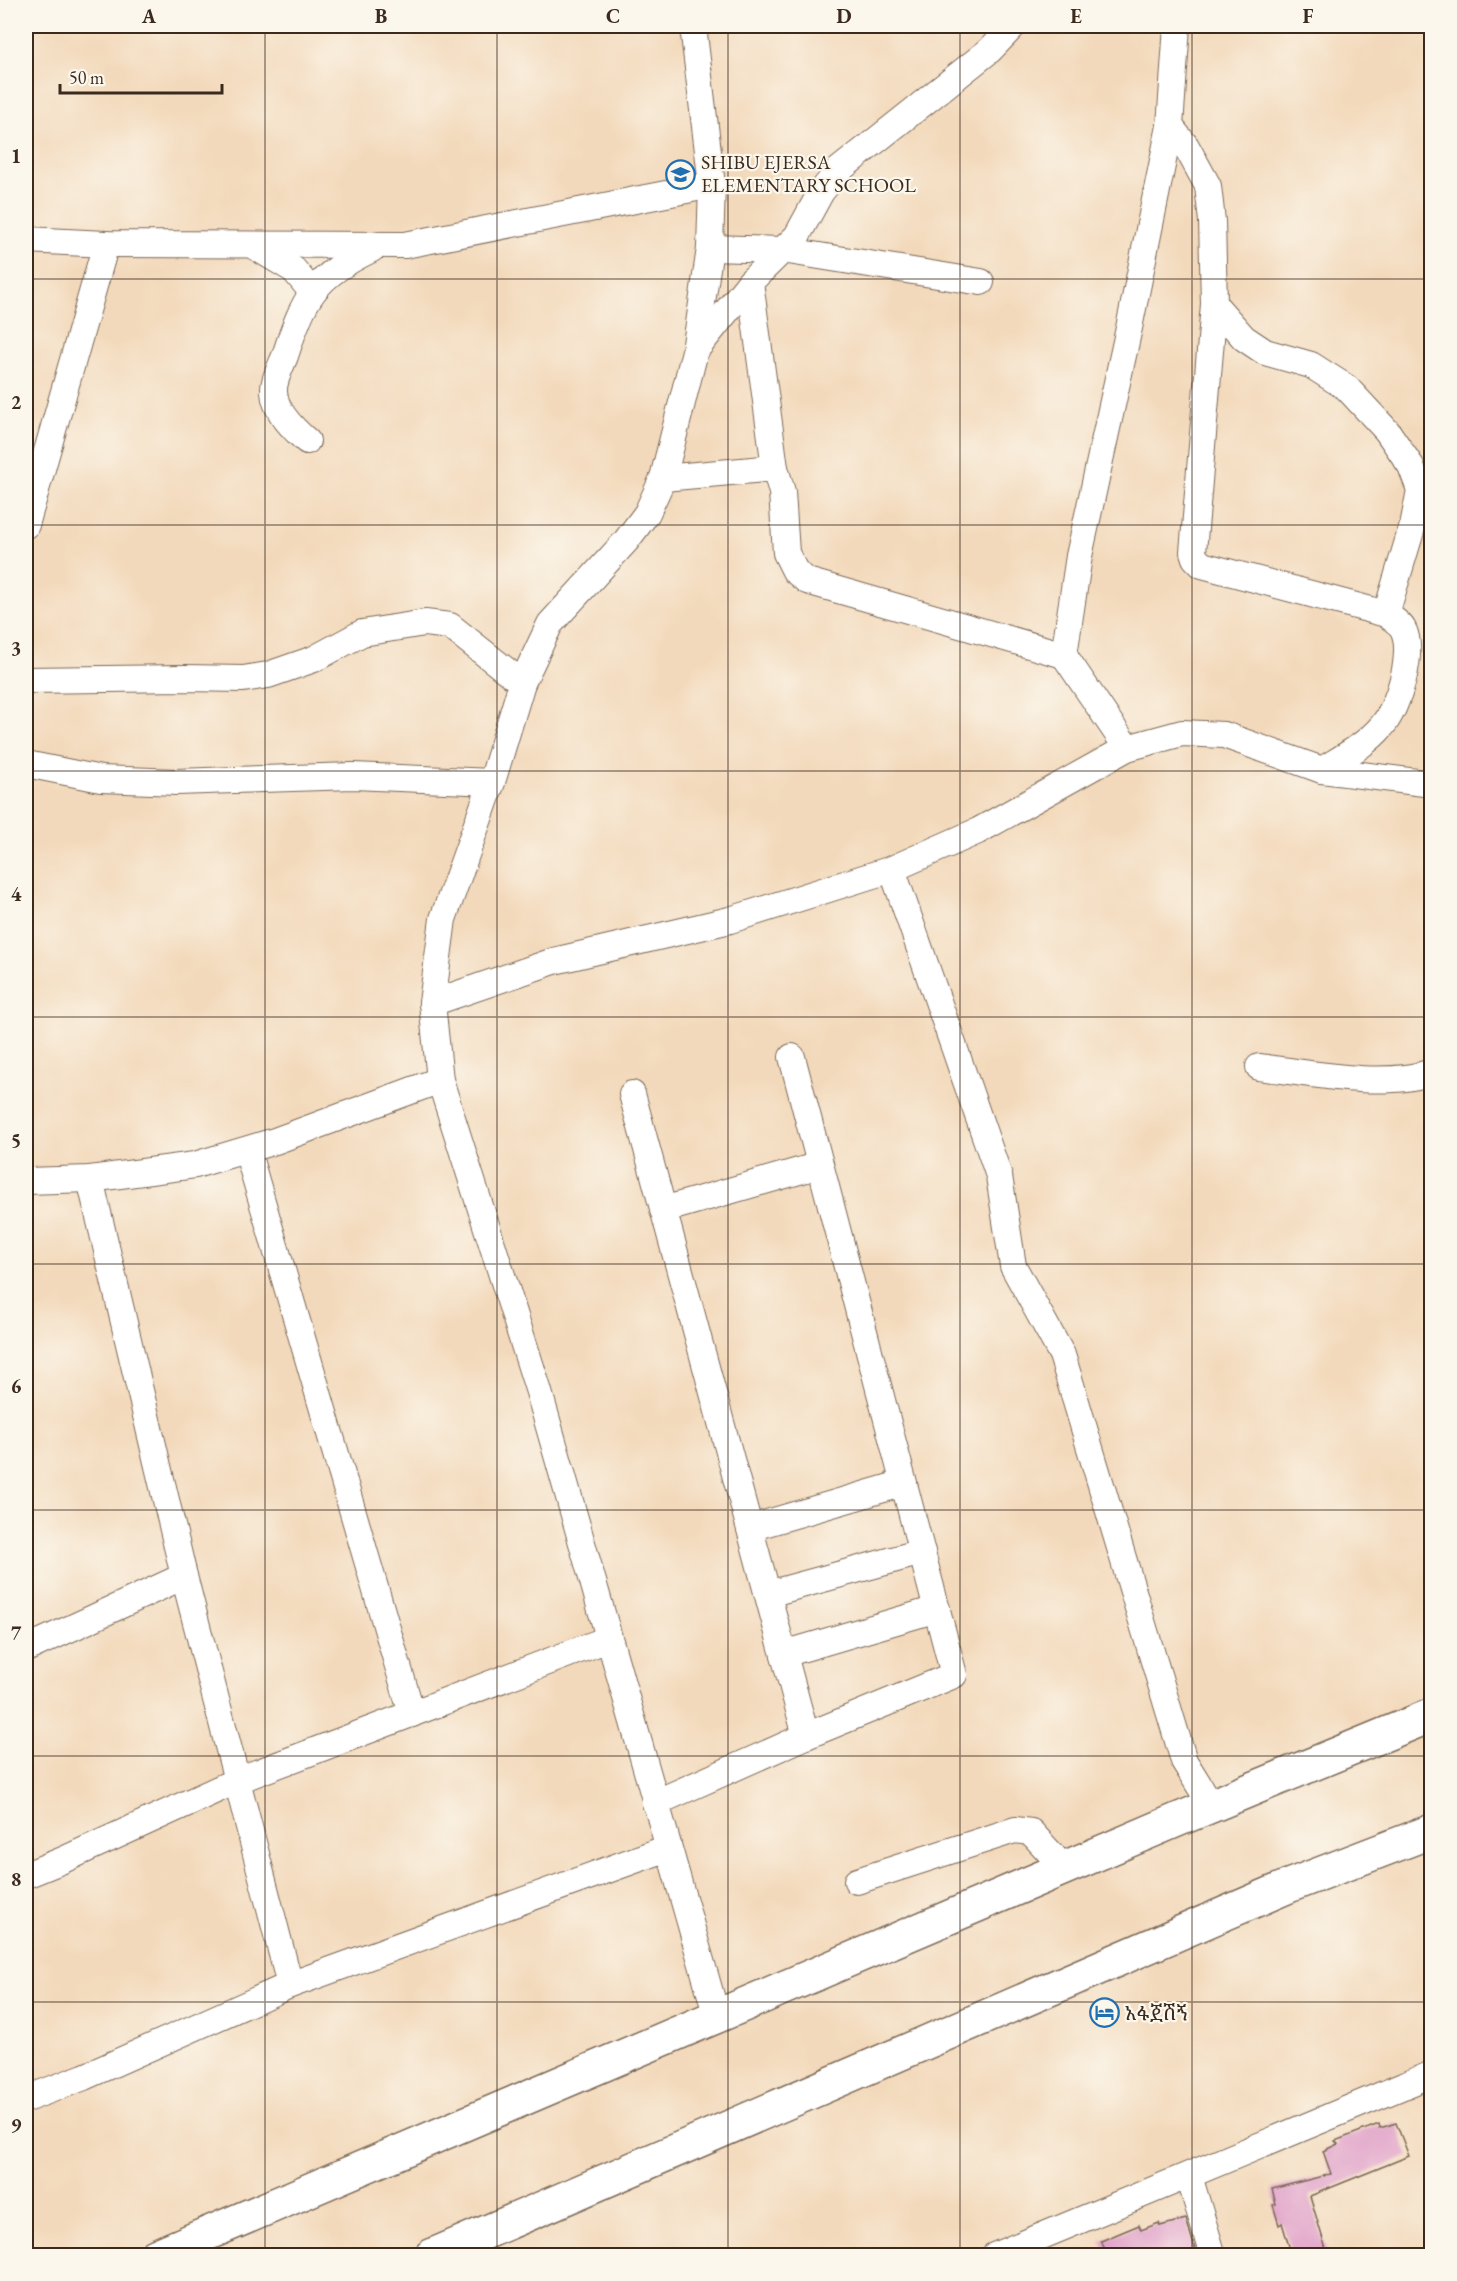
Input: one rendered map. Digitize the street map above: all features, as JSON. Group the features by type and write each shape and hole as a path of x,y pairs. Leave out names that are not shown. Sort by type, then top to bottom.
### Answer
{"main road":[{"path":"155,2256 1431,1715"},
{"path":"431,2256 1291,1885 1431,1831"}],"street":[{"path":"693,26 712,185 710,248 695,351 663,478 647,513 626,541 550,624 522,683 492,782 443,919 432,1004 440,1080 539,1392 717,2016"},
{"path":"695,351 750,282 797,236 821,192 839,170 990,50 1013,26"},
{"path":"1064,655 1078,556 1129,328 1170,126 1177,26"},
{"path":"1170,126 1186,146 1208,186 1212,221 1214,304 1193,552 1195,558 1202,565 1386,614 1403,628 1407,646 1404,678 1383,725 1364,744 1322,770"},
{"path":"26,240 106,244 405,246 712,185"},
{"path":"26,525 106,244"},
{"path":"253,245 294,270 312,292"},
{"path":"307,441 293,429 278,407 273,391 293,331 312,292 327,275 343,263 378,246"},
{"path":"710,248 782,250 981,282"},
{"path":"750,282 775,468 782,492 786,553 795,572 807,581 1064,655 1127,748"},
{"path":"1214,304 1244,338 1265,352 1311,365 1347,388 1387,431 1411,466 1420,490 1414,520 1386,614"},
{"path":"663,478 775,468"},
{"path":"26,680 185,678 243,680 268,675 314,658 362,633 425,623 450,626 522,683"},
{"path":"432,1004 554,961 730,920 892,868 978,831 1127,748 1182,733 1224,735 1322,770 1431,784"},
{"path":"26,764 112,780 177,782 353,776 492,782"},
{"path":"892,868 999,1176 1013,1266 1062,1355 1185,1761 1212,1806"},
{"path":"656,1803 806,1736 954,1675 792,1057"},
{"path":"1259,1067 1399,1080 1431,1072"},
{"path":"26,1181 90,1179 195,1165 247,1150 440,1080"},
{"path":"632,1094 806,1736"},
{"path":"247,1150 412,1714"},
{"path":"663,1210 820,1165"},
{"path":"90,1179 184,1576 290,1985"},
{"path":"750,1528 904,1483"},
{"path":"768,1594 922,1552"},
{"path":"26,1649 184,1576"},
{"path":"784,1653 937,1609"},
{"path":"26,1875 238,1780 608,1639"},
{"path":"857,1881 1014,1830 1031,1832 1064,1869"},
{"path":"26,2099 84,2077 290,1985 668,1848"},
{"path":"994,2256 1431,2074"},
{"path":"1189,2176 1213,2256"}],"building":[{"path":"1396,2123 1409,2156 1310,2196 1328,2256 1292,2256 1282,2223 1279,2225 1273,2205 1276,2204 1272,2189 1331,2174 1323,2151 1338,2144 1335,2141 1379,2124 1380,2128"},
{"path":"1186,2219 1197,2256 1108,2256 1101,2241 1139,2225 1141,2230 1159,2223 1160,2226"}],"place":[{"name":"SHIBU EJERSA ELEMENTARY SCHOOL","path":"680,174"},
{"name":"አፋጀሽኝ","path":"1104,2013"}]}
